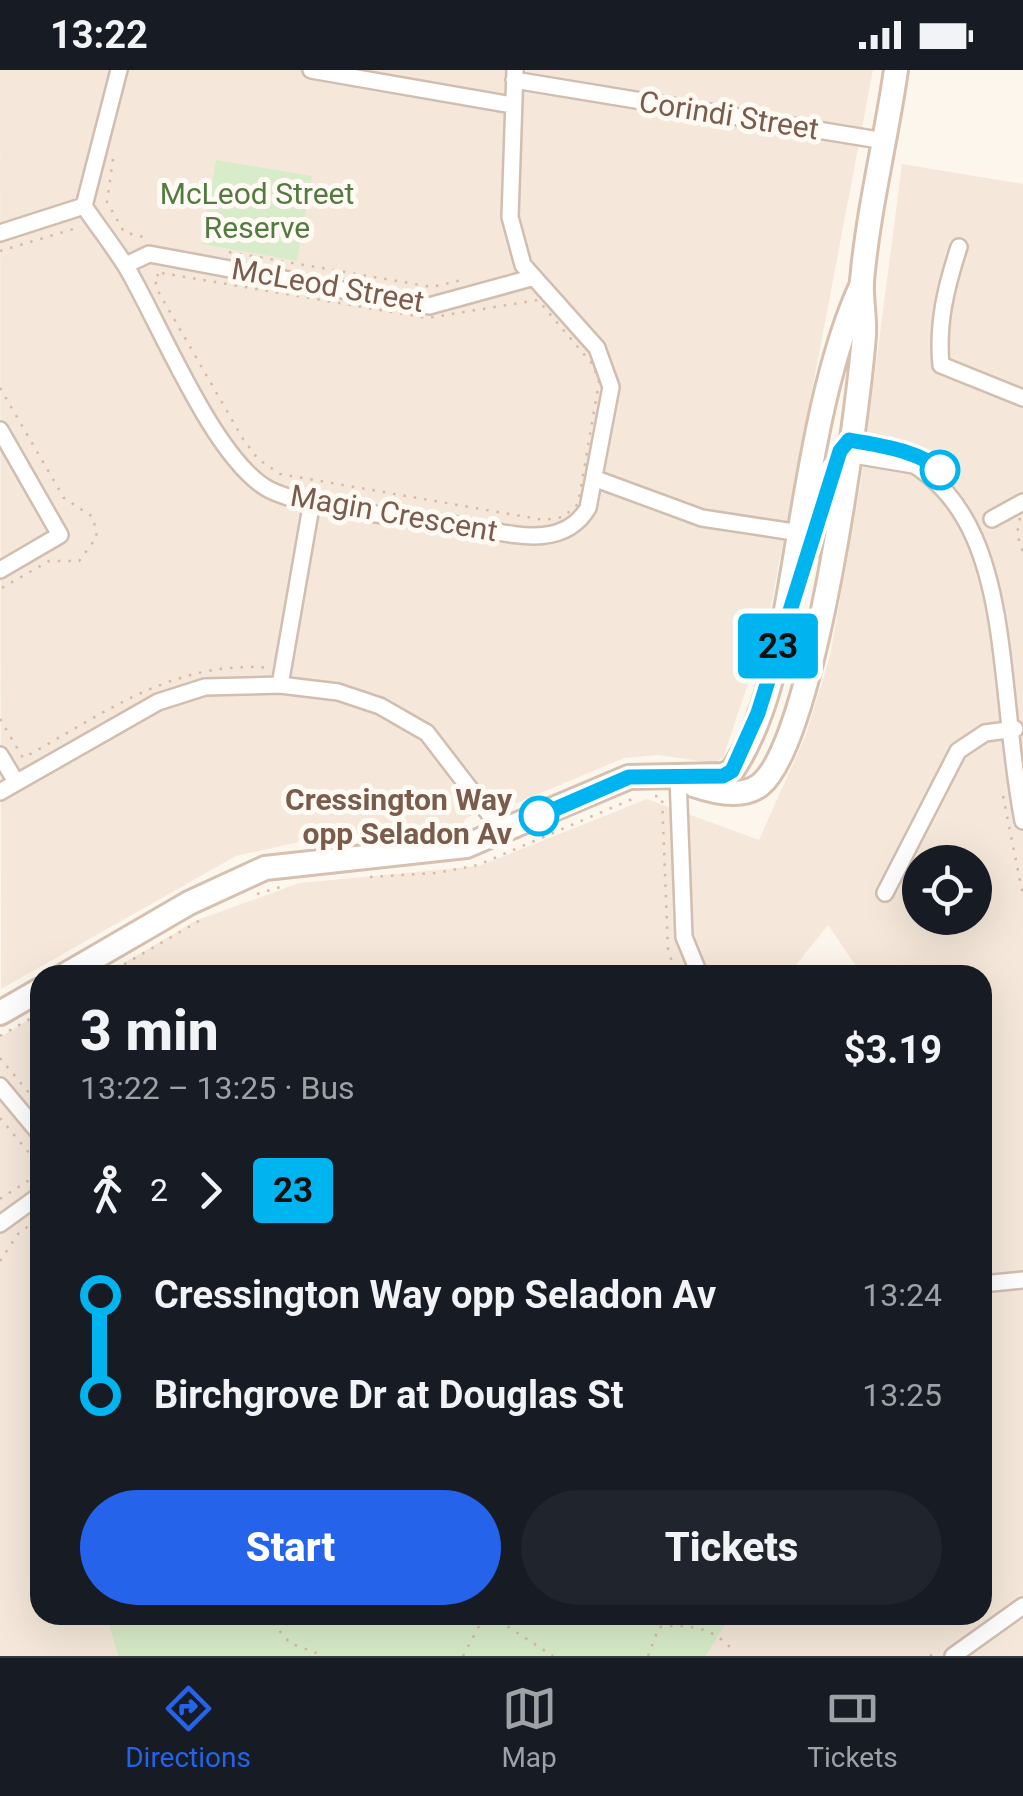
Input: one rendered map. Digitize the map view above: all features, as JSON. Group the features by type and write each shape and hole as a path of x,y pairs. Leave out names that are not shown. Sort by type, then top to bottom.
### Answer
{"street":[{"path":"0,233 84,206 120,70"},
{"path":"311,70 512,104"},
{"path":"678,777 703,788 741,793 760,786 778,761 814,650 864,337 862,284 896,70"},
{"path":"515,75 510,217 530,278"},
{"name":"Corindi Street","path":"515,75 885,140"},
{"name":"Magin Crescent","path":"84,206 126,265 237,462 250,478 274,492 312,500 546,536 580,523 596,479 611,387 597,348 530,278"},
{"path":"959,248 945,290 938,340 941,365 1023,398"},
{"name":"McLeod Street","path":"126,265 149,254 429,306 530,278"},
{"path":"780,641 840,342 862,284"},
{"path":"83,965 189,903 265,868 331,858 432,852 503,832 620,780 649,774 723,776 734,769 758,713 834,462 847,447 840,342"},
{"path":"0,430 60,535 0,570"},
{"path":"847,447 921,465 955,479"},
{"path":"596,479 702,518 800,533"},
{"path":"280,685 312,500"},
{"path":"998,536 989,514 1021,510"},
{"path":"1010,597 1023,821"},
{"path":"0,792 158,702 205,688 280,685 352,697 380,706 427,733 503,832"},
{"path":"885,893 958,751 985,733 1015,729"},
{"path":"0,756 16,782"},
{"path":"678,777 682,920 686,950 695,965"},
{"path":"0,1013 30,996"},
{"path":"0,1086 30,1122"},
{"path":"0,1224 30,1202"},
{"path":"992,1283 1023,1280"},
{"path":"953,1656 1023,1606"}],"path":[{"path":"114,148 107,202 128,235 161,241"},
{"path":"215,250 432,287 474,278"},
{"path":"162,272 427,318 530,298 540,302 593,365 599,382 580,499 569,514 551,520 287,477 273,470 243,439 154,279 162,272"},
{"path":"1021,510 1017,534 1023,552"},
{"path":"367,877 436,873 478,865 630,799 662,797"},
{"path":"256,894 296,883"},
{"path":"123,965 206,916"},
{"path":"0,1036 30,1019"},
{"path":"0,1058 30,1094"},
{"path":"0,1118 30,1154"},
{"path":"0,1199 30,1180"},
{"path":"0,1260 18,1234 30,1225"},
{"path":"275,1625 290,1643 324,1656"},
{"path":"463,1656 482,1625"},
{"path":"504,1625 553,1656"},
{"path":"648,1656 658,1626 687,1625 720,1634 735,1653"}],"shaded area":[{"path":"0,70 873,70 767,627 723,758 713,763 658,755 624,758 517,803 508,801 466,818 463,825 421,833 317,838 236,856 43,965 30,965 30,973 1,989"},
{"path":"902,164 1023,184 1023,1656 706,1656 725,1625 992,1625 992,965 855,965 828,925 796,965 121,965 195,921 299,883 479,866 647,799 759,840 805,737 830,656 860,487"},
{"path":"30,1019 30,1625 109,1625 118,1656 0,1656 0,1037"}],"green space":[{"name":"McLeod Street Reserve","path":"216,160 312,176 297,261 202,244"},
{"path":"109,1625 725,1625 706,1656 118,1656"}],"bus line":[{"name":"23","path":"539,816 629,777 723,776 732,771 758,713 840,451 849,440 886,446 923,457 949,475 940,470"}],"place":[{"name":"Cressington Way opp Seladon Av","path":"539,816"}]}
